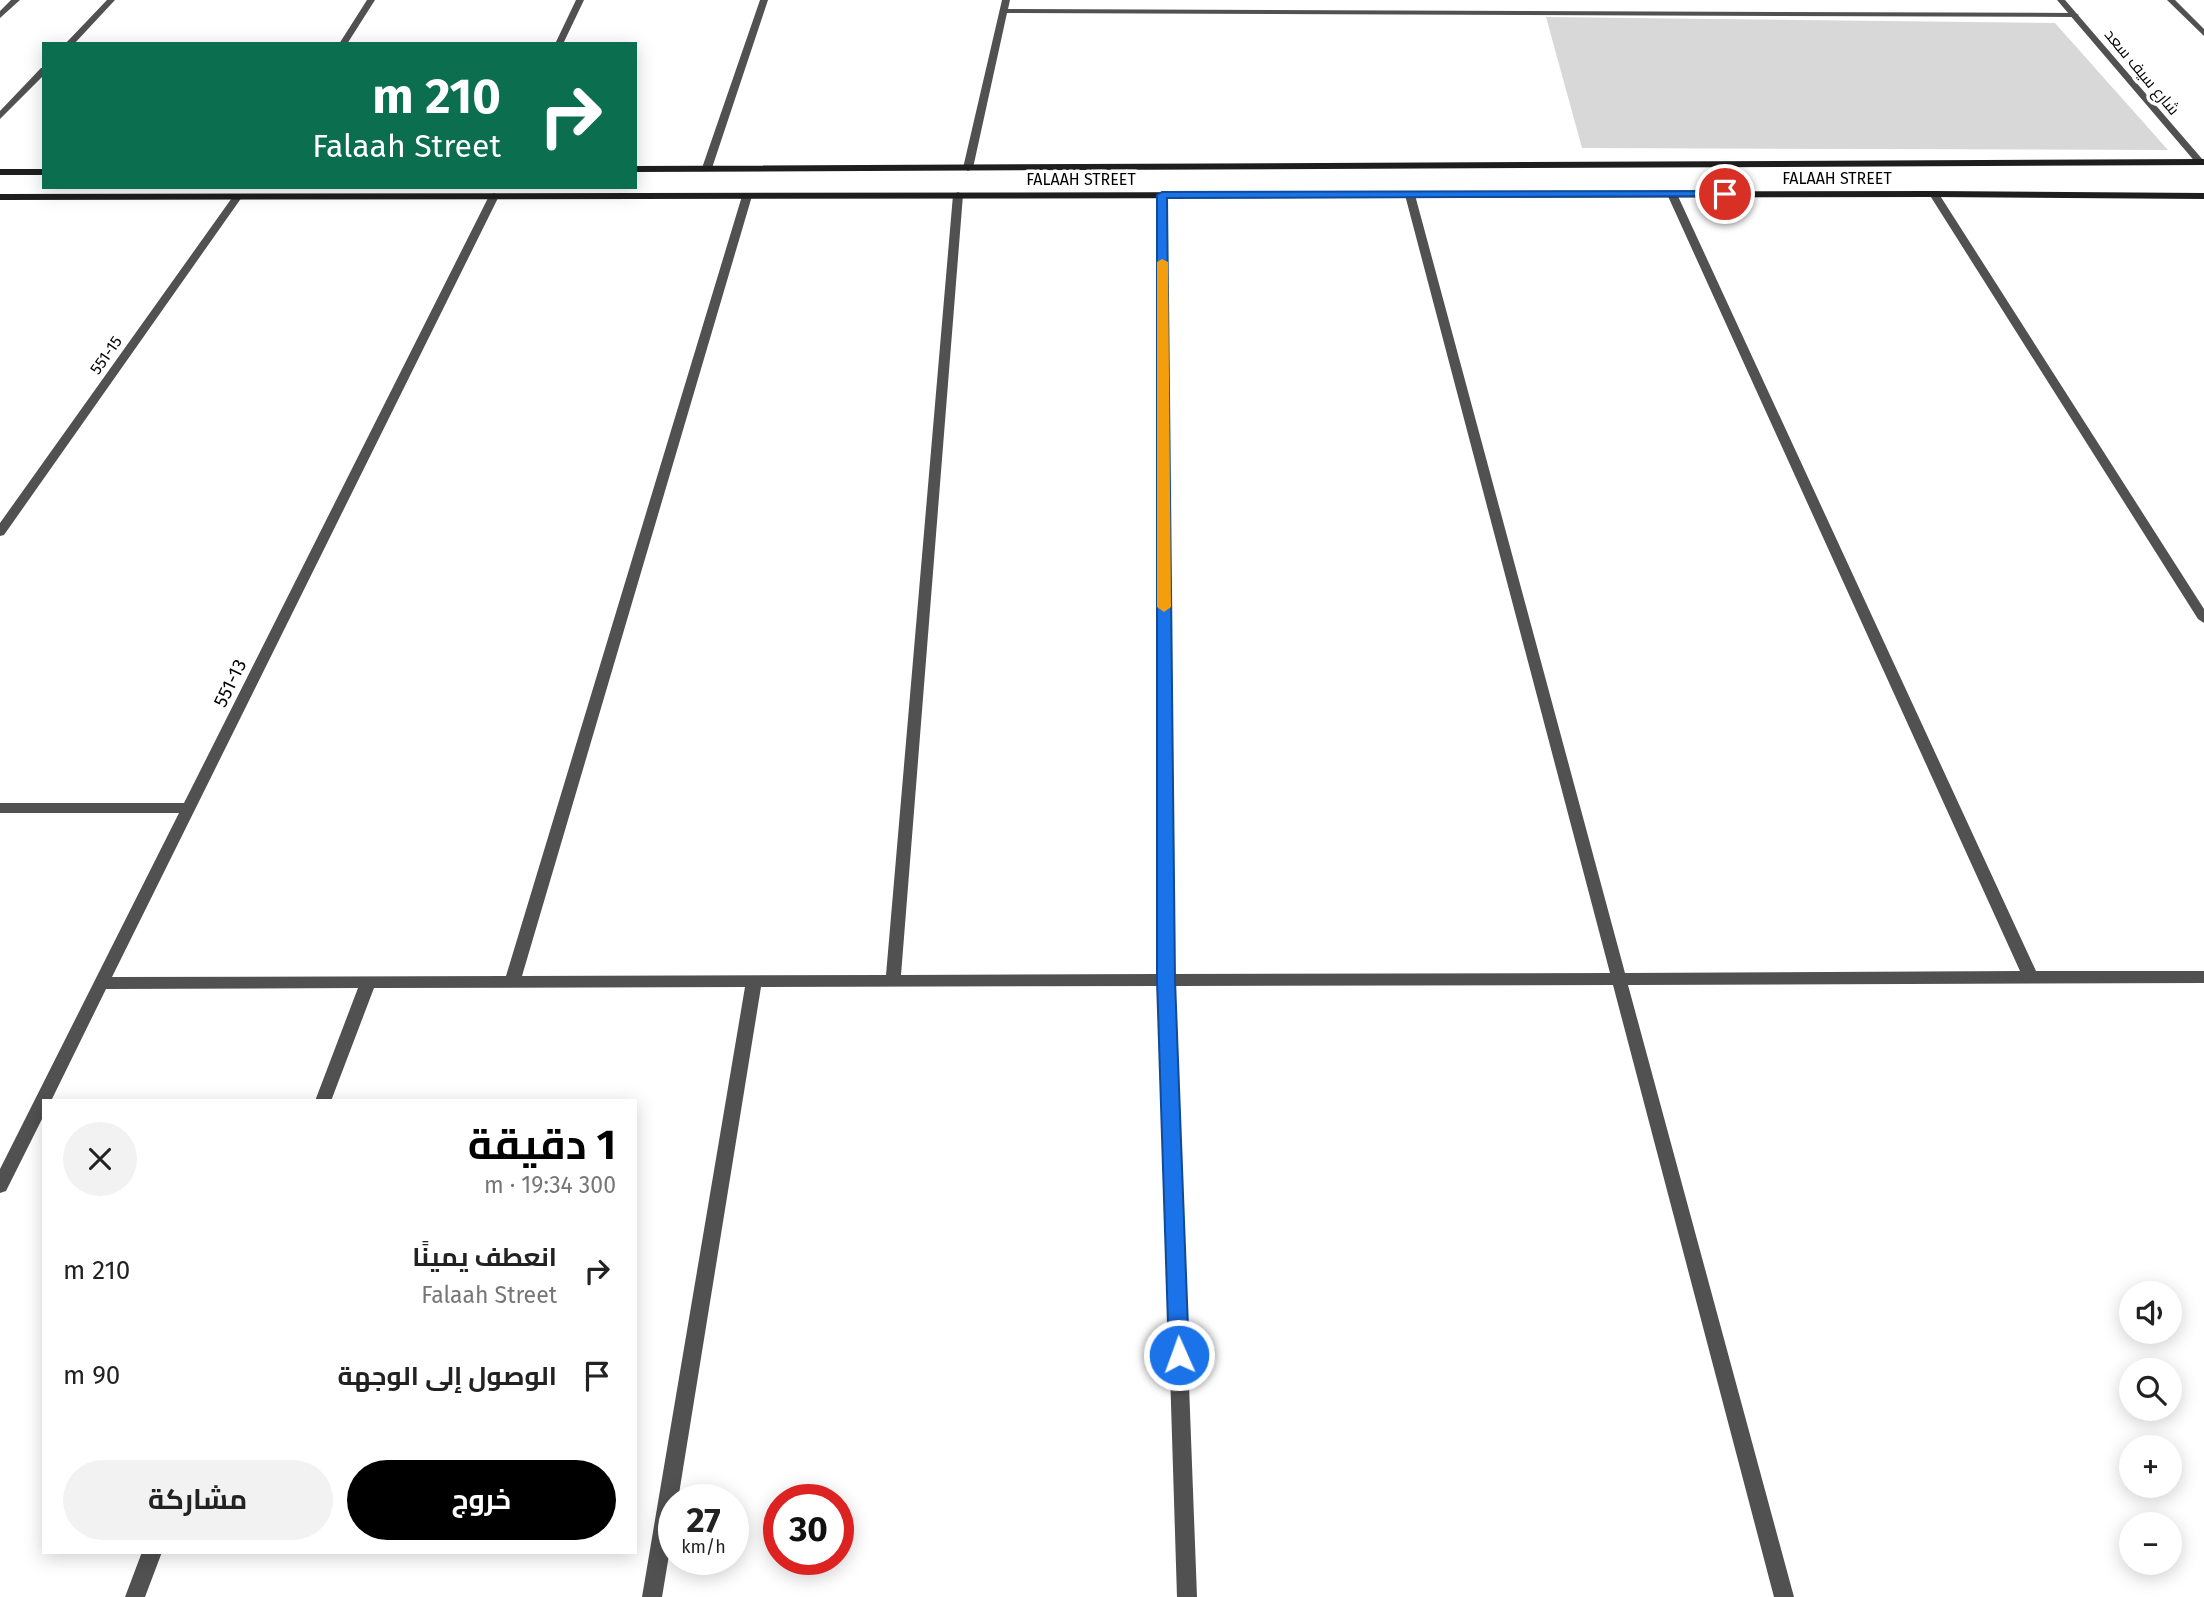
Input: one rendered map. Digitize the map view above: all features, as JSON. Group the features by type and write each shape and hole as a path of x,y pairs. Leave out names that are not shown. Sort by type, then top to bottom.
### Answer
{"main road":[{"name":"FALAAH STREET","path":"637,169 2202,162"},
{"path":"0,173 42,172"},
{"name":"FALAAH STREET","path":"0,197 1672,194 2204,196"}],"street":[{"path":"1,15 16,0"},
{"path":"71,42 111,0"},
{"path":"344,42 371,0"},
{"path":"560,42 580,0"},
{"path":"707,168 764,0"},
{"path":"968,167 1006,0"},
{"path":"1163,0 1163,12"},
{"path":"1372,0 1375,12"},
{"path":"1609,0 1616,13"},
{"name":"شارع سيف سعد","path":"2061,0 2202,162"},
{"path":"2171,0 2204,34"},
{"path":"1004,11 1616,13 1819,10 2075,15"},
{"path":"0,116 42,72"},
{"path":"1672,194 2031,978"},
{"path":"1934,194 2204,619"},
{"path":"893,981 958,195"},
{"path":"1162,195 1166,980 1187,1597"},
{"path":"1410,195 1784,1597"},
{"name":"551-13","path":"44,1099 494,196"},
{"path":"512,982 747,196"},
{"name":"551-15","path":"0,532 237,197"},
{"path":"0,808 189,808"},
{"path":"101,984 2204,977"},
{"path":"652,1597 754,981"},
{"path":"324,1099 368,983"},
{"name":"551-13","path":"0,1186 42,1102"},
{"path":"135,1597 151,1554"}],"shaded area":[{"path":"1546,17 2055,23 2168,150 1582,148"}],"slow traffic":[{"path":"1162,262 1164,607"}],"route":[{"path":"1179,1355 1166,980 1162,195 1725,194"}]}
